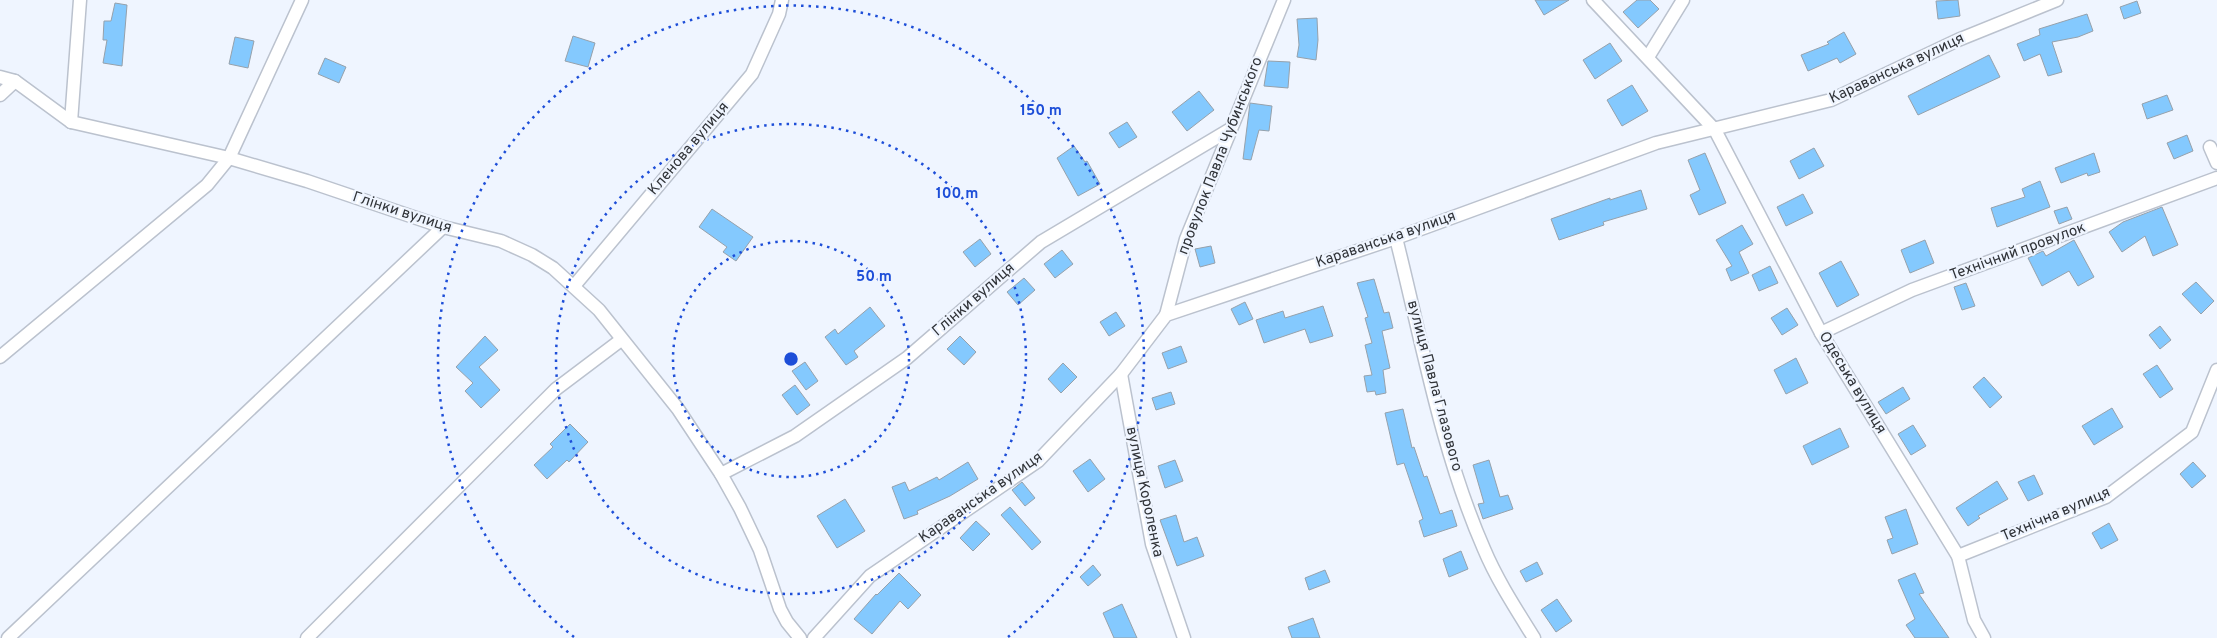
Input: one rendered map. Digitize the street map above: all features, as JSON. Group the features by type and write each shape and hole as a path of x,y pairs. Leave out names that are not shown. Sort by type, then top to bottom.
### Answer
{"street":[{"path":"71,122 80,0"},
{"path":"0,357 207,185 229,158 302,0"},
{"name":"Кленова вулиця","path":"574,286 752,74 779,14 782,0"},
{"name":"провулок Павла Чубинського","path":"1166,315 1186,239 1229,130 1284,0"},
{"name":"Одеська вулиця","path":"1593,0 1648,56 1715,130 1821,333 1958,556 1974,620 1984,638"},
{"path":"1648,56 1684,0"},
{"name":"Караванська вулиця","path":"814,638 870,576 1038,460 1120,374 1166,315 1396,238 1656,143 1831,100 1958,40 2057,0"},
{"name":"Глінки вулиця","path":"0,77 15,81 71,122 229,158 307,181 443,227 501,241 553,268 599,310 678,409 721,474 740,508 760,550 780,609 786,622 800,638"},
{"path":"0,95 15,81"},
{"name":"Глінки вулиця","path":"721,474 794,436 906,358 1041,242 1229,130"},
{"path":"2210,147 2217,163"},
{"name":"Технічний провулок","path":"1821,333 1912,290 2217,178"},
{"path":"8,638 443,227"},
{"name":"вулиця Павла Глазового","path":"1396,238 1448,450 1484,549 1511,602 1534,638"},
{"path":"307,638 556,389 622,340"},
{"name":"Технічна вулиця","path":"1958,556 2106,497 2192,432 2217,370"},
{"name":"вулиця Короленка","path":"1120,374 1152,544 1184,638"}],"building":[{"path":"1535,0 1569,0 1544,15"},
{"path":"1637,0 1650,0 1659,9 1638,28 1623,12"},
{"path":"1958,0 1960,16 1938,19 1936,1"},
{"path":"2137,1 2141,13 2124,19 2120,7"},
{"path":"115,3 127,5 122,66 103,63 107,40 103,40 104,21 111,21"},
{"path":"2087,14 2093,31 2078,37 2052,42 2062,72 2048,76 2040,54 2024,61 2017,44 2040,35 2039,29"},
{"path":"1317,18 1318,40 1316,60 1297,57 1299,45 1297,19"},
{"path":"1844,32 1856,54 1840,63 1837,58 1808,71 1801,55 1829,44 1827,42"},
{"path":"573,36 595,43 588,67 565,61"},
{"path":"235,37 254,41 248,68 229,64"},
{"path":"1610,43 1622,61 1595,79 1583,60"},
{"path":"1989,55 2000,77 1918,115 1908,96"},
{"path":"325,58 346,67 339,83 318,74"},
{"path":"1268,61 1290,62 1288,88 1264,86"},
{"path":"1632,85 1648,111 1622,126 1607,100"},
{"path":"1199,91 1214,110 1187,131 1172,112"},
{"path":"2167,95 2173,110 2147,119 2142,104"},
{"path":"1250,103 1272,106 1269,131 1259,130 1251,160 1243,159"},
{"path":"1127,122 1137,137 1119,148 1109,133"},
{"path":"2187,135 2193,151 2174,159 2167,143"},
{"path":"1074,146 1085,162 1087,161 1100,184 1078,196 1057,158"},
{"path":"1814,148 1824,166 1799,179 1790,161"},
{"path":"1705,153 1726,203 1699,215 1690,195 1700,190 1688,160"},
{"path":"2094,153 2100,172 2088,176 2087,173 2061,183 2055,168"},
{"path":"2040,181 2050,207 1997,227 1991,208 2025,197 2022,189"},
{"path":"1641,190 1647,209 1603,222 1604,225 1559,240 1551,219 1610,198 1610,200"},
{"path":"1803,194 1813,213 1786,226 1777,207"},
{"path":"2067,207 2072,219 2059,224 2054,211"},
{"path":"2162,207 2178,245 2153,256 2145,236 2122,252 2109,232 2123,222"},
{"path":"712,209 753,237 736,261 723,252 727,247 699,227"},
{"path":"1742,225 1753,244 1739,252 1749,273 1731,281 1726,269 1732,266 1716,240"},
{"path":"980,239 991,254 975,267 963,252"},
{"path":"1925,240 1934,263 1910,273 1901,250"},
{"path":"2074,240 2094,277 2078,286 2069,271 2042,286 2028,258 2043,251 2046,256"},
{"path":"1211,246 1215,263 1200,267 1195,249"},
{"path":"1062,250 1073,264 1055,278 1044,264"},
{"path":"1841,261 1859,295 1837,307 1819,273"},
{"path":"1770,266 1778,283 1759,291 1752,275"},
{"path":"1024,278 1035,290 1018,305 1007,292"},
{"path":"1374,279 1384,313 1389,312 1393,328 1382,331 1390,368 1383,370 1386,393 1376,395 1375,391 1367,392 1364,376 1372,375 1365,345 1372,343 1365,318 1368,317 1357,283"},
{"path":"2196,282 2214,301 2201,314 2182,294"},
{"path":"1966,283 1975,306 1962,310 1954,287"},
{"path":"1245,302 1253,319 1239,325 1231,309"},
{"path":"1323,306 1333,336 1310,343 1305,329 1264,343 1256,320 1283,311 1285,318"},
{"path":"870,307 885,326 854,351 858,357 846,365 825,337 835,329 838,334"},
{"path":"1787,308 1798,325 1782,335 1771,318"},
{"path":"1116,312 1125,326 1109,336 1100,322"},
{"path":"2160,326 2171,340 2160,349 2149,335"},
{"path":"485,336 498,350 479,367 500,390 481,408 465,391 473,383 456,367"},
{"path":"960,336 976,352 964,365 947,349"},
{"path":"1181,346 1187,362 1168,369 1162,353"},
{"path":"1796,358 1808,383 1786,394 1774,370"},
{"path":"805,362 818,381 806,390 792,371"},
{"path":"1063,363 1077,377 1061,393 1048,379"},
{"path":"2157,365 2173,389 2160,398 2143,374"},
{"path":"1984,377 2002,397 1990,408 1973,387"},
{"path":"795,385 810,405 797,415 782,395"},
{"path":"1903,387 1910,399 1886,414 1878,402"},
{"path":"1171,392 1175,404 1156,410 1152,398"},
{"path":"2112,408 2123,427 2094,445 2082,426"},
{"path":"1403,409 1412,448 1414,447 1424,477 1427,476 1440,514 1452,510 1457,526 1424,537 1419,521 1423,519 1404,463 1397,465 1385,413"},
{"path":"570,424 588,442 569,462 567,460 547,479 534,465 553,447 550,444"},
{"path":"1913,425 1926,446 1911,455 1898,434"},
{"path":"1840,428 1849,447 1812,465 1803,446"},
{"path":"1090,459 1105,479 1088,492 1073,471"},
{"path":"1175,460 1183,481 1165,488 1158,466"},
{"path":"1489,460 1500,497 1508,495 1513,509 1483,519 1478,504 1484,503 1473,465"},
{"path":"968,462 978,479 950,496 917,511 918,514 904,519 892,487 905,482 909,491 937,477 939,480"},
{"path":"2193,462 2206,476 2192,488 2180,474"},
{"path":"2034,475 2043,494 2028,501 2018,482"},
{"path":"1997,481 2008,499 1978,516 1980,518 1968,526 1956,508"},
{"path":"1022,482 1035,498 1025,506 1012,490"},
{"path":"845,499 865,531 837,548 817,516"},
{"path":"1010,507 1041,542 1032,550 1001,515"},
{"path":"1906,509 1918,544 1892,554 1887,540 1893,538 1885,517"},
{"path":"1176,515 1184,542 1197,537 1204,556 1177,566 1160,520"},
{"path":"976,521 990,534 973,551 960,538"},
{"path":"2109,523 2118,540 2101,549 2092,533"},
{"path":"1461,551 1468,569 1449,577 1443,559"},
{"path":"1537,562 1543,574 1526,582 1520,571"},
{"path":"1093,565 1101,575 1088,586 1080,577"},
{"path":"1325,570 1330,582 1309,590 1305,578"},
{"path":"899,573 921,595 908,609 900,601 872,634 854,619 876,594"},
{"path":"1915,573 1924,593 1919,594 1949,638 1915,638 1906,625 1915,619 1898,580"},
{"path":"1557,599 1572,621 1556,632 1541,610"},
{"path":"1122,604 1137,638 1114,638 1103,613"},
{"path":"1313,618 1320,638 1292,638 1288,627"}]}
